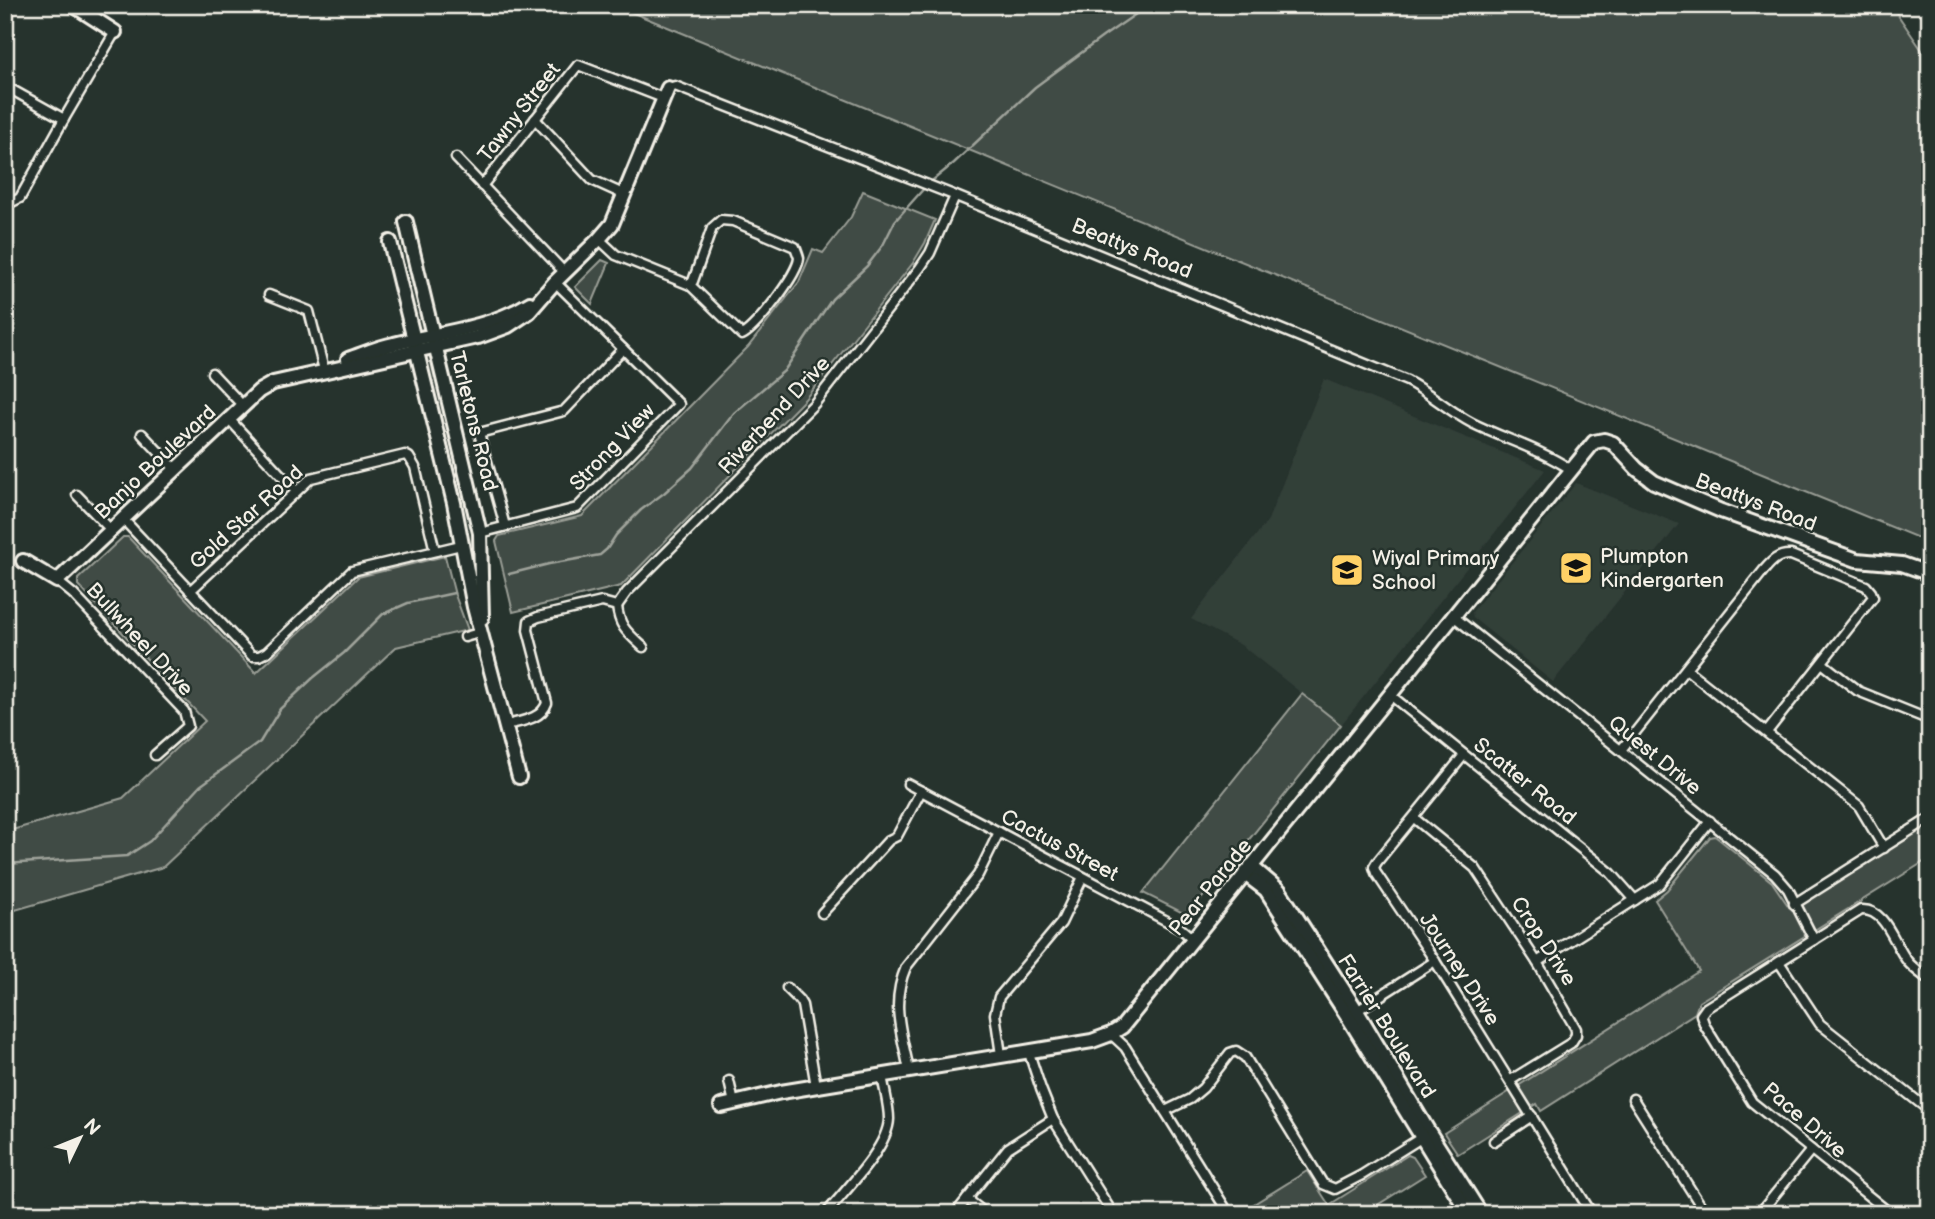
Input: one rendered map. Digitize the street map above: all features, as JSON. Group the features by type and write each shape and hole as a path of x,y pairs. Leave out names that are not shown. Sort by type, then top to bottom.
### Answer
{"street":[{"path":"5,198 12,202 20,198 115,32 73,5"},
{"name":"Tawny Street","path":"482,186 578,65 666,93"},
{"path":"5,86 64,119"},
{"name":"Beattys Road","path":"666,93 675,86 955,196 1407,381 1468,421 1555,459 1570,469"},
{"name":"Banjo Boulevard","path":"57,581 259,391 273,383 324,370 380,347 478,337 508,326 529,312 612,224 666,93"},
{"path":"535,119 592,180 625,195"},
{"name":"Strong View","path":"456,158 624,349 679,404 577,508 481,533"},
{"name":"Riverbend Drive","path":"618,606 627,592 814,404 920,268 930,253 955,196"},
{"path":"600,239 616,255 690,285 742,335 752,327 790,281 799,258 795,247 733,221 721,220 712,228 690,285"},
{"name":"Tarletons Road","path":"405,222 461,545 474,607 519,777"},
{"name":"Tarletons Road","path":"390,242 424,343 481,533 482,632"},
{"path":"269,295 309,312 324,370"},
{"path":"505,526 478,433 564,411 624,349"},
{"path":"212,373 243,406"},
{"path":"229,419 296,491"},
{"path":"142,434 176,470"},
{"name":"Beattys Road","path":"1585,452 1594,442 1604,440 1613,443 1637,469 1654,482 1721,511 1857,560 1902,564 1930,577"},
{"name":"Pear Parade","path":"727,1104 816,1086 1092,1041 1122,1027 1585,452"},
{"name":"Gold Star Road","path":"190,591 311,478 405,455 410,457 415,467 435,551"},
{"path":"77,495 111,530"},
{"path":"123,519 252,656 267,652 352,571 461,545"},
{"path":"1621,750 1774,559 1783,554 1866,586 1873,597 1767,732"},
{"path":"23,561 57,581"},
{"name":"Bullwheel Drive","path":"57,581 74,594 184,710 188,726 155,755"},
{"path":"506,724 539,715 547,703 528,630 529,621 602,602 618,606 619,619 629,634 643,647"},
{"name":"Quest Drive","path":"1452,615 1775,874 1788,889 1814,940"},
{"path":"465,637 482,632"},
{"path":"1822,663 1858,691 1930,720"},
{"path":"1686,669 1858,806 1884,848"},
{"name":"Scatter Road","path":"1389,694 1611,873 1635,900"},
{"name":"Journey Drive","path":"1464,755 1374,867 1511,1080 1592,1214"},
{"name":"Cactus Street","path":"908,784 1180,928 1193,939"},
{"path":"822,913 889,841 897,836 920,791"},
{"name":"Crop Drive","path":"1414,818 1475,868 1537,961 1577,1029 1577,1035 1571,1043 1511,1080"},
{"path":"1794,904 1930,818"},
{"path":"1537,961 1656,888 1710,821"},
{"path":"909,1071 897,1003 901,979 906,967 978,875 999,832"},
{"name":"Farrier Boulevard","path":"1248,870 1266,890 1352,1014 1469,1214"},
{"path":"1001,1055 995,1014 999,997 1061,923 1083,877"},
{"path":"1930,981 1908,962 1878,914 1870,909 1861,910 1780,962 1820,1024 1930,1111"},
{"path":"1352,1014 1435,961"},
{"name":"Pace Drive","path":"1780,962 1706,1008 1701,1015 1705,1026 1752,1102 1891,1214"},
{"path":"787,988 802,1005 816,1086"},
{"path":"1111,1034 1125,1047 1229,1214"},
{"path":"1165,1111 1190,1099 1203,1088 1230,1053 1236,1051 1245,1057 1324,1184 1335,1189 1363,1175 1425,1135"},
{"path":"1030,1053 1053,1119 1113,1214"},
{"path":"828,1213 880,1147 887,1131 889,1117 882,1075"},
{"path":"727,1104 729,1081"},
{"path":"1633,1098 1706,1214"},
{"path":"1494,1140 1532,1116"},
{"path":"955,1214 1008,1148 1053,1119"},
{"name":"Farrier Boulevard","path":"1425,1135 1481,1214"},
{"path":"1759,1214 1811,1150"},
{"path":"967,1199 986,1214"}],"shaded area":[{"path":"614,5 1891,5 1930,62 1930,550 1921,539"},
{"path":"863,191 935,220 913,263 805,399 621,586 513,612 496,541 499,536 582,516 748,347 799,282 813,249 823,253 851,217"},
{"path":"602,260 609,263 592,304 575,287"},
{"name":"Wiyal Primary School","path":"1324,379 1545,470 1341,725 1241,645 1191,619 1268,520"},
{"name":"Plumpton Kindergarten","path":"1576,483 1679,524 1553,682 1473,618 1472,612"},
{"path":"123,537 128,537 256,673 358,577 445,556 468,630 396,647 163,867 5,913 5,832 123,798 205,721 78,585 78,579"},
{"path":"1302,694 1341,725 1190,913 1185,914 1143,893"},
{"path":"1930,818 1930,858 1699,1002 1695,1013 1541,1111 1537,1104 1458,1154 1444,1133 1699,971 1655,900 1667,890 1710,837 1715,836 1772,882 1789,907"},
{"path":"1408,1155 1413,1157 1425,1175 1363,1214 1241,1212 1307,1171 1329,1205"}],"waterway":[{"path":"509,574 600,555 607,549 616,535 641,510 692,468 734,413 784,371 832,299 867,266 883,245 895,221 927,185 1035,87 1149,5"},
{"path":"5,864 127,856 150,841 200,786 260,742 280,709 344,653 383,614 408,603 454,593"}],"place":[{"name":"Plumpton Kindergarten","path":"1576,568"},
{"name":"Wiyal Primary School","path":"1347,570"}]}
